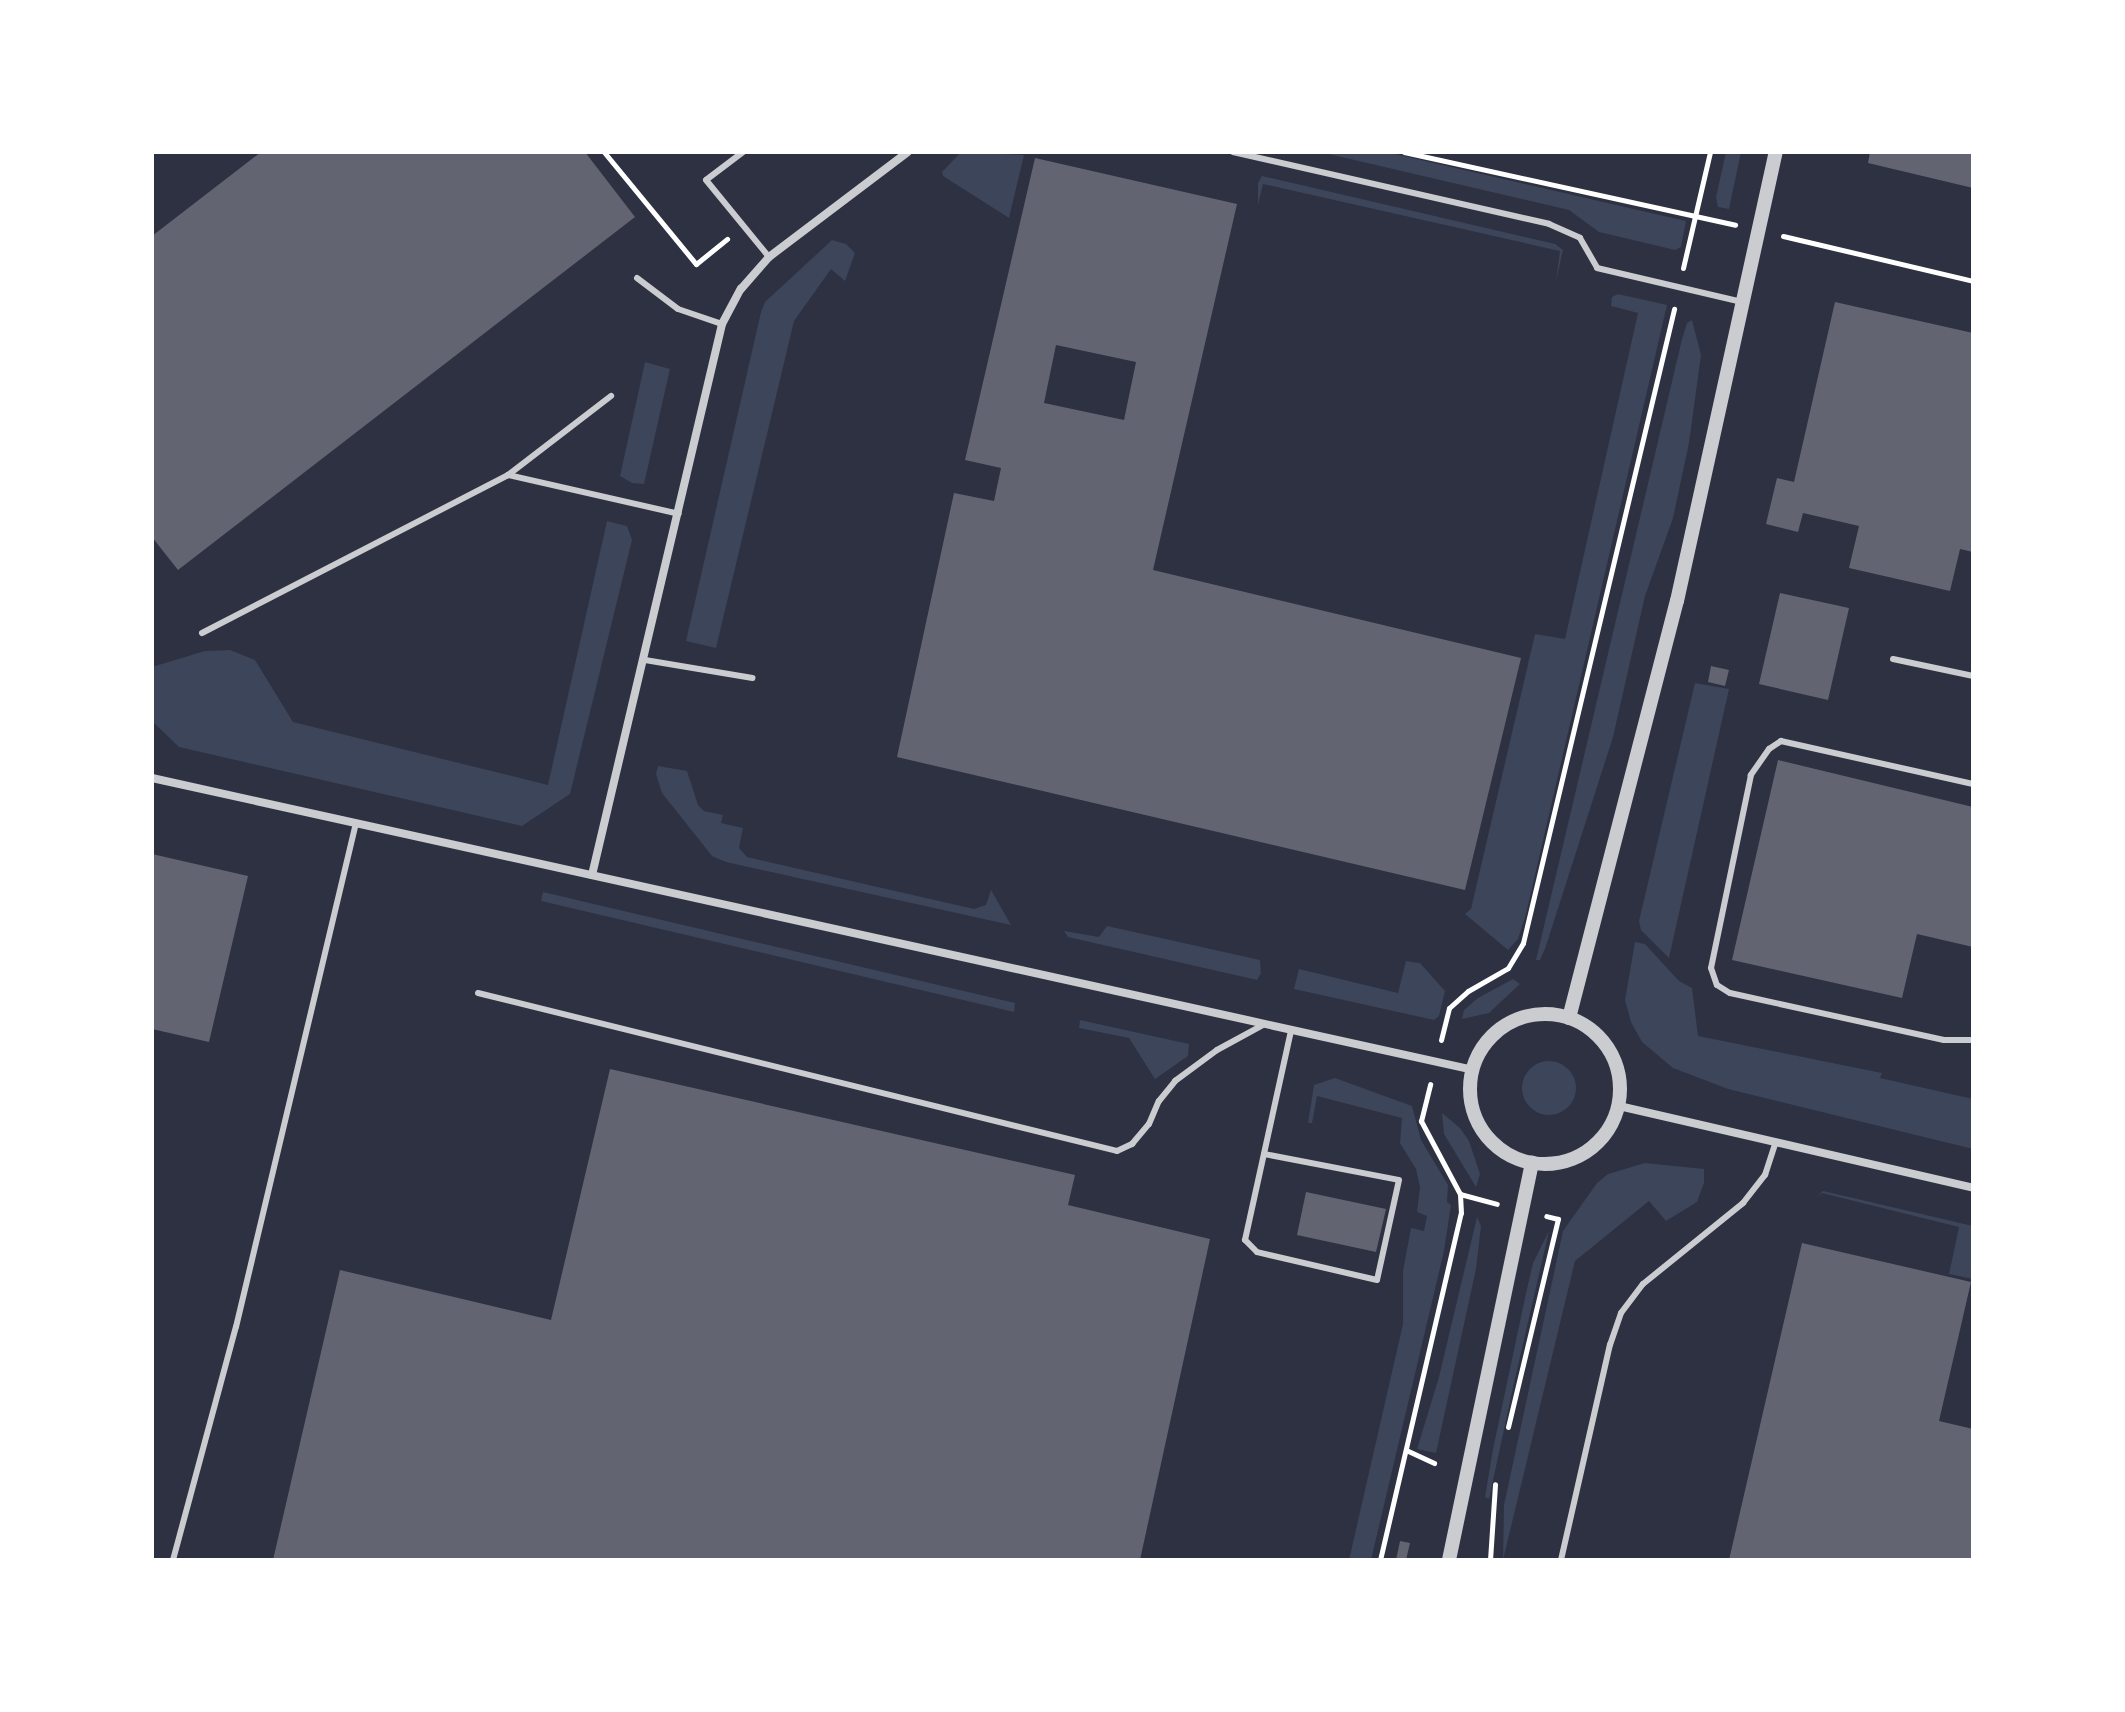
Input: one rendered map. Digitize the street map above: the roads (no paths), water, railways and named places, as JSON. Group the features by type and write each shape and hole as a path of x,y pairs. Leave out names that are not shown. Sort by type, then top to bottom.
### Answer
{"street":[{"path":"592,875 722,324 741,289 769,257 908,152"},
{"path":"1569,1018 1677,601 1776,152"},
{"path":"152,778 1473,1070"},
{"path":"1545,1014 1569,1018 1589,1028 1605,1043 1616,1062 1620,1084 1619,1106 1610,1127 1596,1145 1577,1158 1555,1164 1532,1163 1499,1148 1476,1119 1470,1095 1473,1070 1482,1048 1510,1024 1545,1014"},
{"path":"1619,1106 1973,1188"},
{"path":"1449,1560 1532,1163"}],"lane":[{"path":"743,152 706,180 769,257"},
{"path":"1233,152 1549,224 1580,238 1597,268 1745,303"},
{"path":"637,278 678,309 722,324"},
{"path":"202,633 508,475 611,396"},
{"path":"508,475 679,514"},
{"path":"1893,659 1973,676"},
{"path":"645,660 752,678"},
{"path":"1973,784 1781,741 1769,749 1751,775 1711,968 1717,985 1730,993 1944,1040 1973,1040"},
{"path":"173,1560 236,1327 356,823"},
{"path":"478,993 1117,1151 1132,1144 1149,1124 1159,1101 1175,1081 1217,1050 1263,1025"},
{"path":"1264,1154 1399,1180 1377,1280 1257,1252 1245,1240 1291,1031"},
{"path":"1561,1560 1610,1345 1621,1313 1643,1284 1743,1203 1765,1175 1776,1142"}]}
